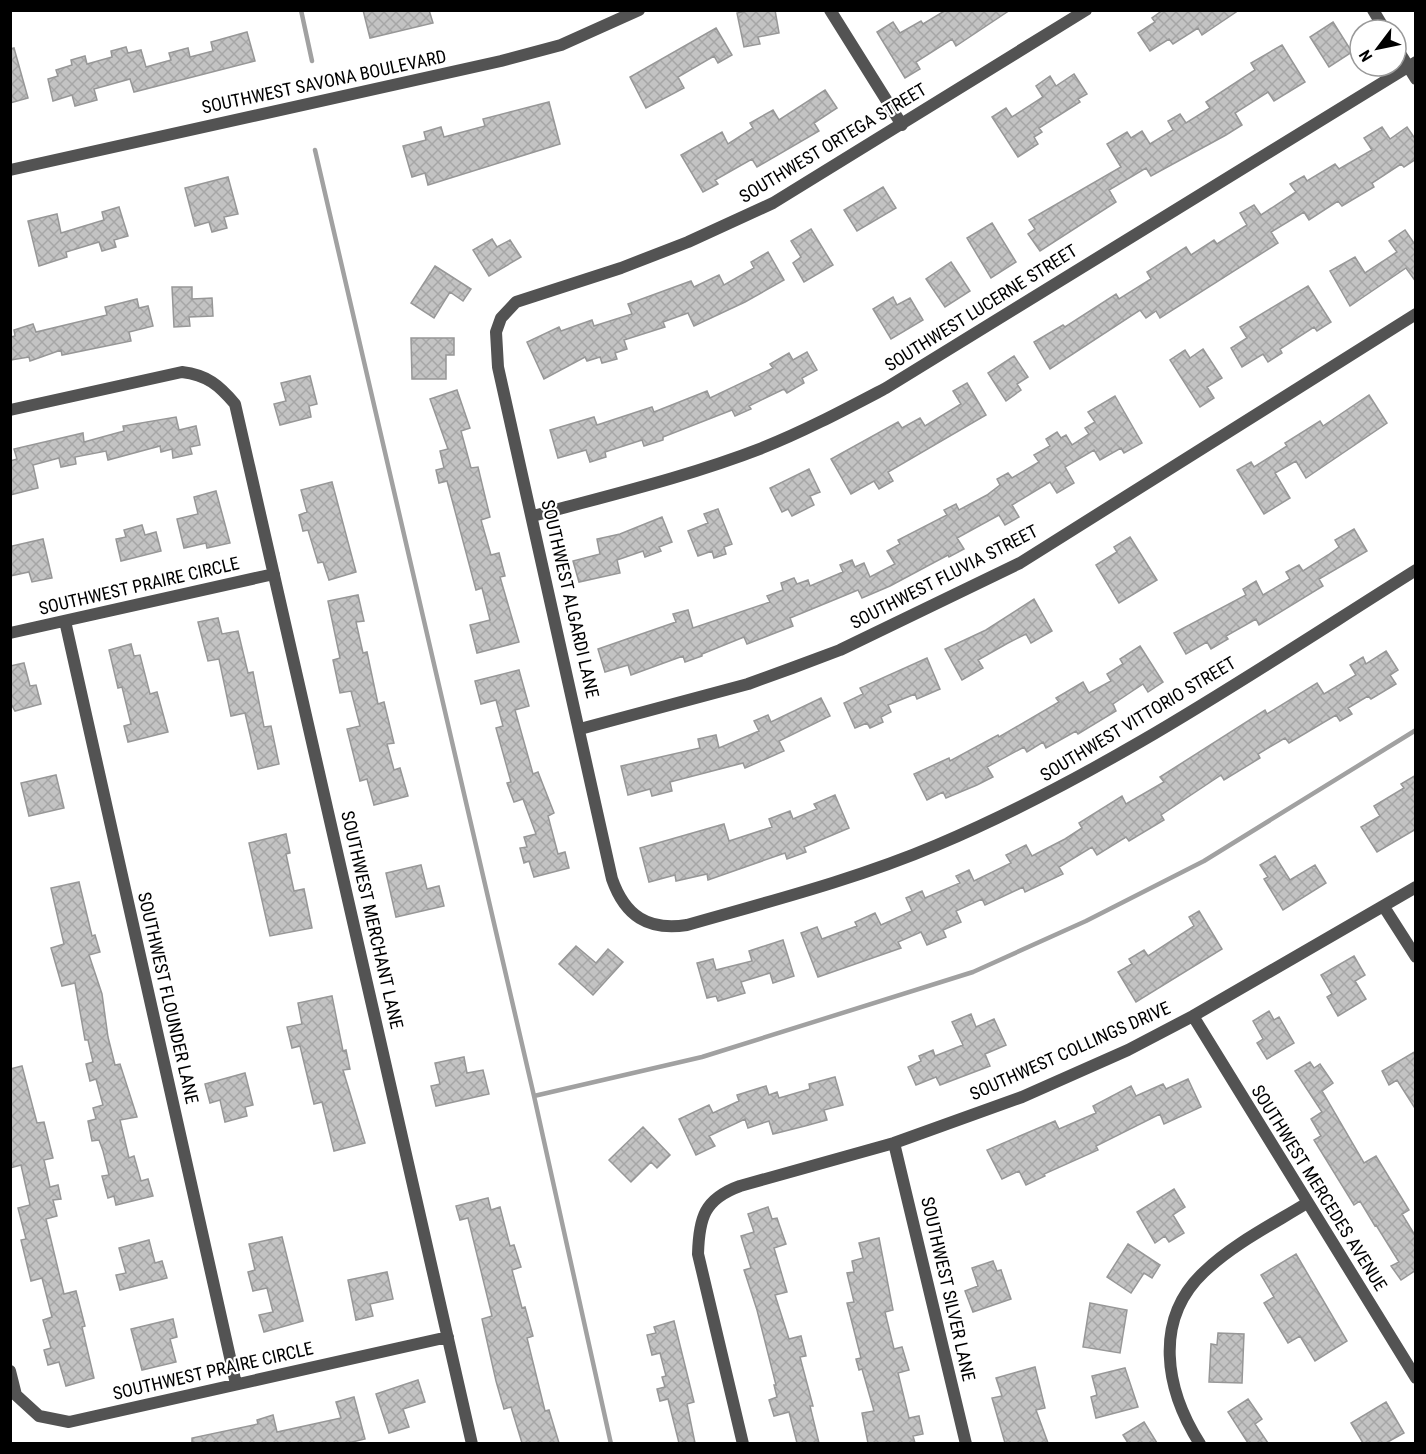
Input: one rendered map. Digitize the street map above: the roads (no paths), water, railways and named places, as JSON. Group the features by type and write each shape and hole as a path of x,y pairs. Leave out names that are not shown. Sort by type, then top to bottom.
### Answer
{"street":[{"name":"SOUTHWEST SAVONA BOULEVARD","path":"10,170 501,61 561,45 639,10"},
{"path":"830,10 902,125"},
{"name":"SOUTHWEST ORTEGA STREET","path":"516,302 621,268 688,242 773,203 1086,10"},
{"path":"1412,64 1416,79"},
{"name":"SOUTHWEST LUCERNE STREET","path":"533,516 671,479 729,460 844,410 886,388 1412,64"},
{"name":"SOUTHWEST ALGARDI LANE","path":"516,302 501,318 496,332 498,367 612,879 626,907"},
{"name":"SOUTHWEST FLUVIA STREET","path":"580,729 748,684 840,650 1020,564 1416,314"},
{"name":"SOUTHWEST MERCHANT LANE","path":"10,410 182,372 200,374 212,380 235,404 472,1443"},
{"name":"SOUTHWEST VITTORIO STREET","path":"626,907 636,916 659,926 687,926 846,879 937,845 1040,798 1119,756 1416,570"},
{"name":"SOUTHWEST PRAIRE CIRCLE","path":"10,633 274,574"},
{"name":"SOUTHWEST FLOUNDER LANE","path":"64,621 236,1384"},
{"name":"SOUTHWEST COLLINGS DRIVE","path":"743,1443 698,1254 703,1215 717,1197 740,1186 894,1143 1022,1097 1128,1050 1193,1016 1416,887"},
{"path":"1384,907 1416,957"},
{"name":"SOUTHWEST MERCEDES AVENUE","path":"1193,1016 1416,1378"},
{"name":"SOUTHWEST SILVER LANE","path":"894,1143 966,1443"},
{"path":"1200,1443 1184,1417 1172,1381 1169,1343 1177,1309 1194,1282 1221,1257 1307,1203"},
{"name":"SOUTHWEST PRAIRE CIRCLE","path":"10,1371 16,1395 39,1416 69,1422 448,1337"}],"waterway":[{"path":"301,10 312,61"},
{"path":"315,150 534,1096 611,1444"},
{"path":"534,1096 702,1057 973,972 1086,921 1204,861 1416,730"}]}
